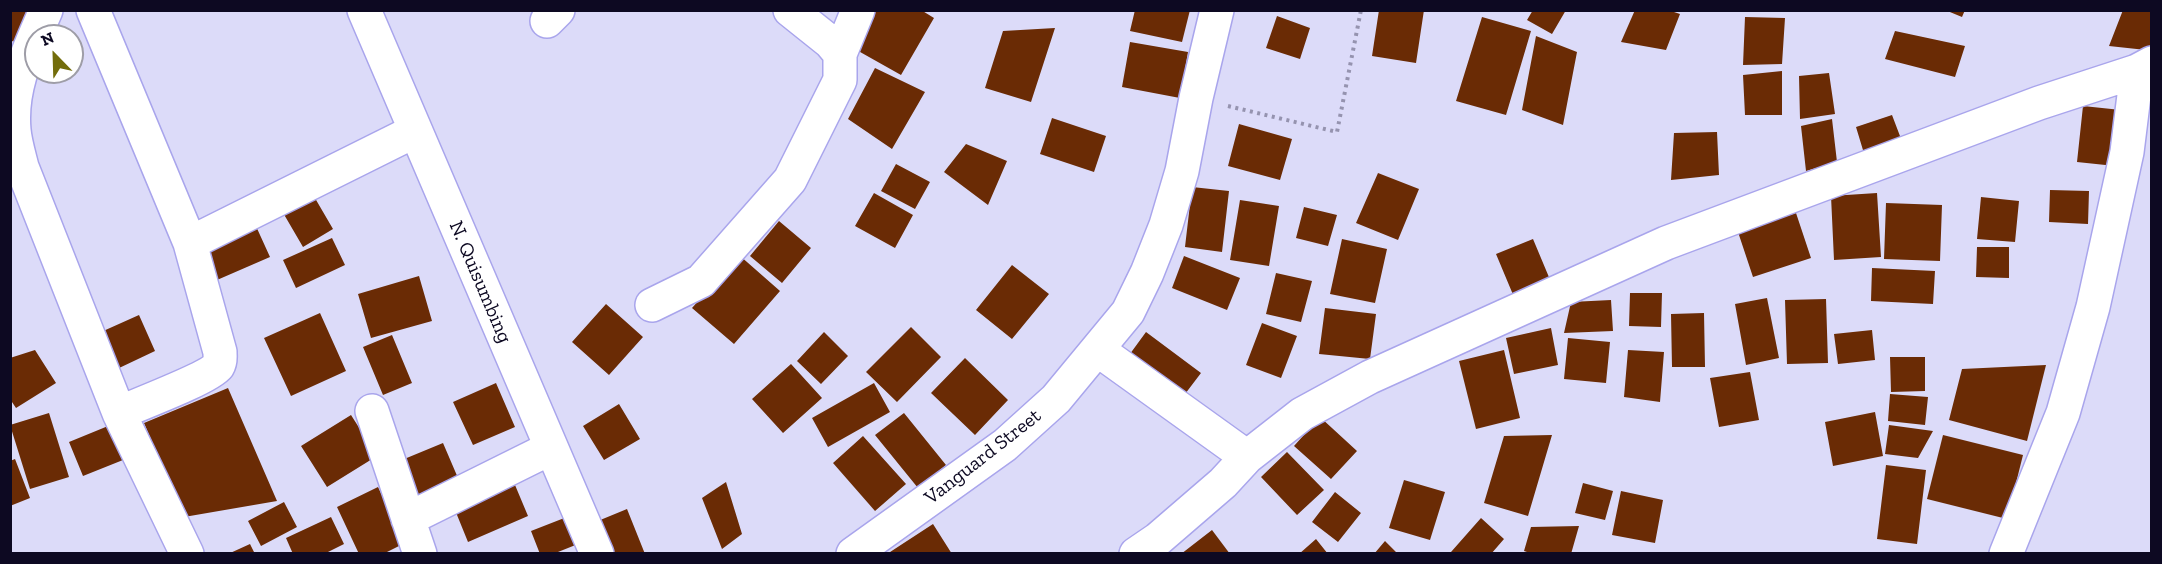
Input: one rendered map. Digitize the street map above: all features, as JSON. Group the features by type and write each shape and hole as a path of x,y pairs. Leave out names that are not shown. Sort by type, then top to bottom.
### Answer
{"street":[{"path":"46,10 19,76 14,95 14,131 22,166 34,202 119,413 187,554"},
{"path":"93,10 190,243 220,352 220,362 216,368 198,379 119,413"},
{"name":"N. Quisumbing","path":"364,10 597,554"},
{"path":"790,10 830,42 840,54"},
{"path":"652,305 701,281 790,180 840,80 840,54 858,10"},
{"name":"Vanguard Street","path":"853,554 1005,445 1056,399 1128,312 1158,244 1182,171 1196,98 1217,10"},
{"path":"1136,554 1158,539 1222,483 1247,456 1302,414 1370,377 1666,243 2039,103 2144,67"},
{"path":"2006,554 2063,413 2090,318 2144,67"},
{"path":"190,243 416,131"},
{"path":"1098,350 1247,456"},
{"path":"372,411 420,554"},
{"path":"408,519 551,448"}],"path":[{"path":"1196,98 1337,132 1361,10"}],"building":[{"path":"10,10 30,10 14,42 10,40"},
{"path":"874,10 921,10 934,18 901,75 853,48"},
{"path":"1135,10 1190,10 1182,42 1130,31"},
{"path":"1379,10 1424,10 1416,63 1372,56"},
{"path":"1533,10 1566,10 1552,34 1527,20"},
{"path":"1635,10 1668,10 1680,14 1666,50 1621,42"},
{"path":"1945,10 1965,10 1962,17"},
{"path":"2123,10 2152,10 2152,44 2146,50 2109,46"},
{"path":"1277,16 1310,28 1300,59 1266,48"},
{"path":"1482,17 1531,31 1506,115 1456,101"},
{"path":"1745,17 1785,18 1782,64 1743,65"},
{"path":"1055,28 1031,102 985,88 1003,31"},
{"path":"1895,31 1965,46 1955,77 1885,59"},
{"path":"1536,36 1577,52 1563,125 1522,110"},
{"path":"1130,42 1188,52 1180,98 1122,87"},
{"path":"875,68 925,92 892,149 848,119"},
{"path":"1782,71 1782,115 1745,115 1743,75"},
{"path":"1829,73 1835,114 1800,119 1799,76"},
{"path":"2083,106 2121,110 2115,166 2077,162"},
{"path":"1892,115 1903,144 1866,160 1856,127"},
{"path":"1052,118 1106,136 1094,172 1040,154"},
{"path":"1832,119 1837,162 1806,171 1801,126"},
{"path":"1239,124 1292,139 1280,180 1228,166"},
{"path":"1717,132 1719,175 1671,180 1674,133"},
{"path":"966,144 1007,161 988,205 944,172"},
{"path":"896,164 930,182 915,209 881,191"},
{"path":"1378,173 1419,189 1398,240 1356,223"},
{"path":"1192,187 1229,191 1222,252 1185,247"},
{"path":"2050,190 2089,191 2088,224 2049,222"},
{"path":"312,193 333,229 303,247 282,211"},
{"path":"874,193 913,215 895,248 855,226"},
{"path":"1877,193 1881,257 1834,260 1831,196"},
{"path":"1981,197 2019,201 2015,242 1977,239"},
{"path":"1240,200 1279,206 1269,266 1230,260"},
{"path":"1886,203 1942,205 1940,261 1884,259"},
{"path":"1304,207 1337,215 1328,246 1296,238"},
{"path":"1796,213 1811,258 1753,277 1738,232"},
{"path":"779,221 811,248 782,283 750,256"},
{"path":"255,224 270,257 217,280 203,247"},
{"path":"332,238 345,265 296,288 283,260"},
{"path":"1342,239 1387,249 1375,303 1330,294"},
{"path":"1533,239 1551,282 1514,297 1496,254"},
{"path":"1977,247 2009,247 2009,278 1976,277"},
{"path":"739,255 780,291 734,344 692,308"},
{"path":"1184,256 1240,278 1227,310 1172,288"},
{"path":"1012,265 1049,294 1012,339 976,310"},
{"path":"1872,268 1935,271 1933,304 1871,301"},
{"path":"1276,273 1312,281 1301,322 1266,314"},
{"path":"419,276 432,321 371,338 358,294"},
{"path":"1630,293 1662,293 1661,327 1629,326"},
{"path":"1767,298 1779,358 1746,365 1735,304"},
{"path":"1826,299 1828,363 1787,364 1785,300"},
{"path":"1611,300 1613,331 1564,333 1571,302"},
{"path":"606,304 643,337 609,375 572,342"},
{"path":"1325,308 1376,314 1370,359 1319,354"},
{"path":"320,313 346,371 291,396 264,338"},
{"path":"1704,313 1705,367 1672,367 1671,314"},
{"path":"139,315 155,351 117,369 101,332"},
{"path":"1262,323 1297,336 1281,378 1246,365"},
{"path":"911,327 941,357 897,402 866,372"},
{"path":"1551,328 1558,365 1514,374 1506,338"},
{"path":"1872,330 1875,360 1838,364 1834,334"},
{"path":"824,332 848,356 821,384 797,361"},
{"path":"1146,332 1201,373 1182,398 1127,358"},
{"path":"392,335 412,383 383,395 363,347"},
{"path":"1568,338 1610,342 1606,383 1564,379"},
{"path":"35,350 56,383 16,408 10,399 10,358"},
{"path":"1504,350 1520,418 1476,429 1459,361"},
{"path":"1628,350 1664,352 1660,402 1624,397"},
{"path":"1890,357 1925,357 1925,391 1891,392"},
{"path":"965,358 1008,400 975,435 931,393"},
{"path":"791,364 822,398 783,433 752,399"},
{"path":"2046,365 2027,441 1949,420 1962,369"},
{"path":"1750,372 1759,420 1719,427 1710,378"},
{"path":"496,383 515,427 473,445 453,402"},
{"path":"874,383 890,412 828,447 812,418"},
{"path":"228,388 277,501 184,517 144,423"},
{"path":"1890,394 1928,397 1925,425 1888,421"},
{"path":"619,404 640,439 604,460 583,426"},
{"path":"1875,412 1883,456 1833,466 1825,422"},
{"path":"49,413 69,477 30,489 10,425"},
{"path":"904,413 946,465 918,488 875,435"},
{"path":"351,415 377,456 327,487 301,446"},
{"path":"1320,417 1357,451 1331,479 1294,446"},
{"path":"113,424 128,458 83,476 69,442"},
{"path":"1889,425 1933,431 1918,458 1885,454"},
{"path":"1552,435 1528,516 1484,503 1504,436"},
{"path":"1943,435 2023,455 2007,519 1927,499"},
{"path":"863,436 906,484 875,511 833,463"},
{"path":"443,443 461,485 414,504 397,462"},
{"path":"1287,452 1324,490 1297,515 1261,477"},
{"path":"15,459 30,498 10,506 10,461"},
{"path":"1886,465 1926,470 1917,544 1877,539"},
{"path":"1404,480 1445,492 1430,540 1389,528"},
{"path":"726,482 742,534 722,549 702,498"},
{"path":"1583,483 1613,491 1605,520 1575,513"},
{"path":"515,485 528,516 468,542 455,510"},
{"path":"378,487 405,543 383,554 359,554 337,507"},
{"path":"1621,491 1663,500 1655,543 1612,535"},
{"path":"1335,492 1361,513 1338,542 1312,522"},
{"path":"284,502 297,527 261,546 248,521"},
{"path":"627,509 645,554 605,554 593,523"},
{"path":"572,515 583,542 553,554 540,554 531,531"},
{"path":"331,517 344,544 324,554 293,554 286,538"},
{"path":"1481,518 1504,539 1491,554 1453,554 1451,552"},
{"path":"933,524 952,554 887,554"},
{"path":"1579,526 1571,554 1533,554 1524,551 1531,527"},
{"path":"1212,530 1230,554 1181,554"},
{"path":"1316,539 1328,554 1299,554"},
{"path":"1385,541 1398,554 1374,554"},
{"path":"250,544 255,554 228,554"}]}
